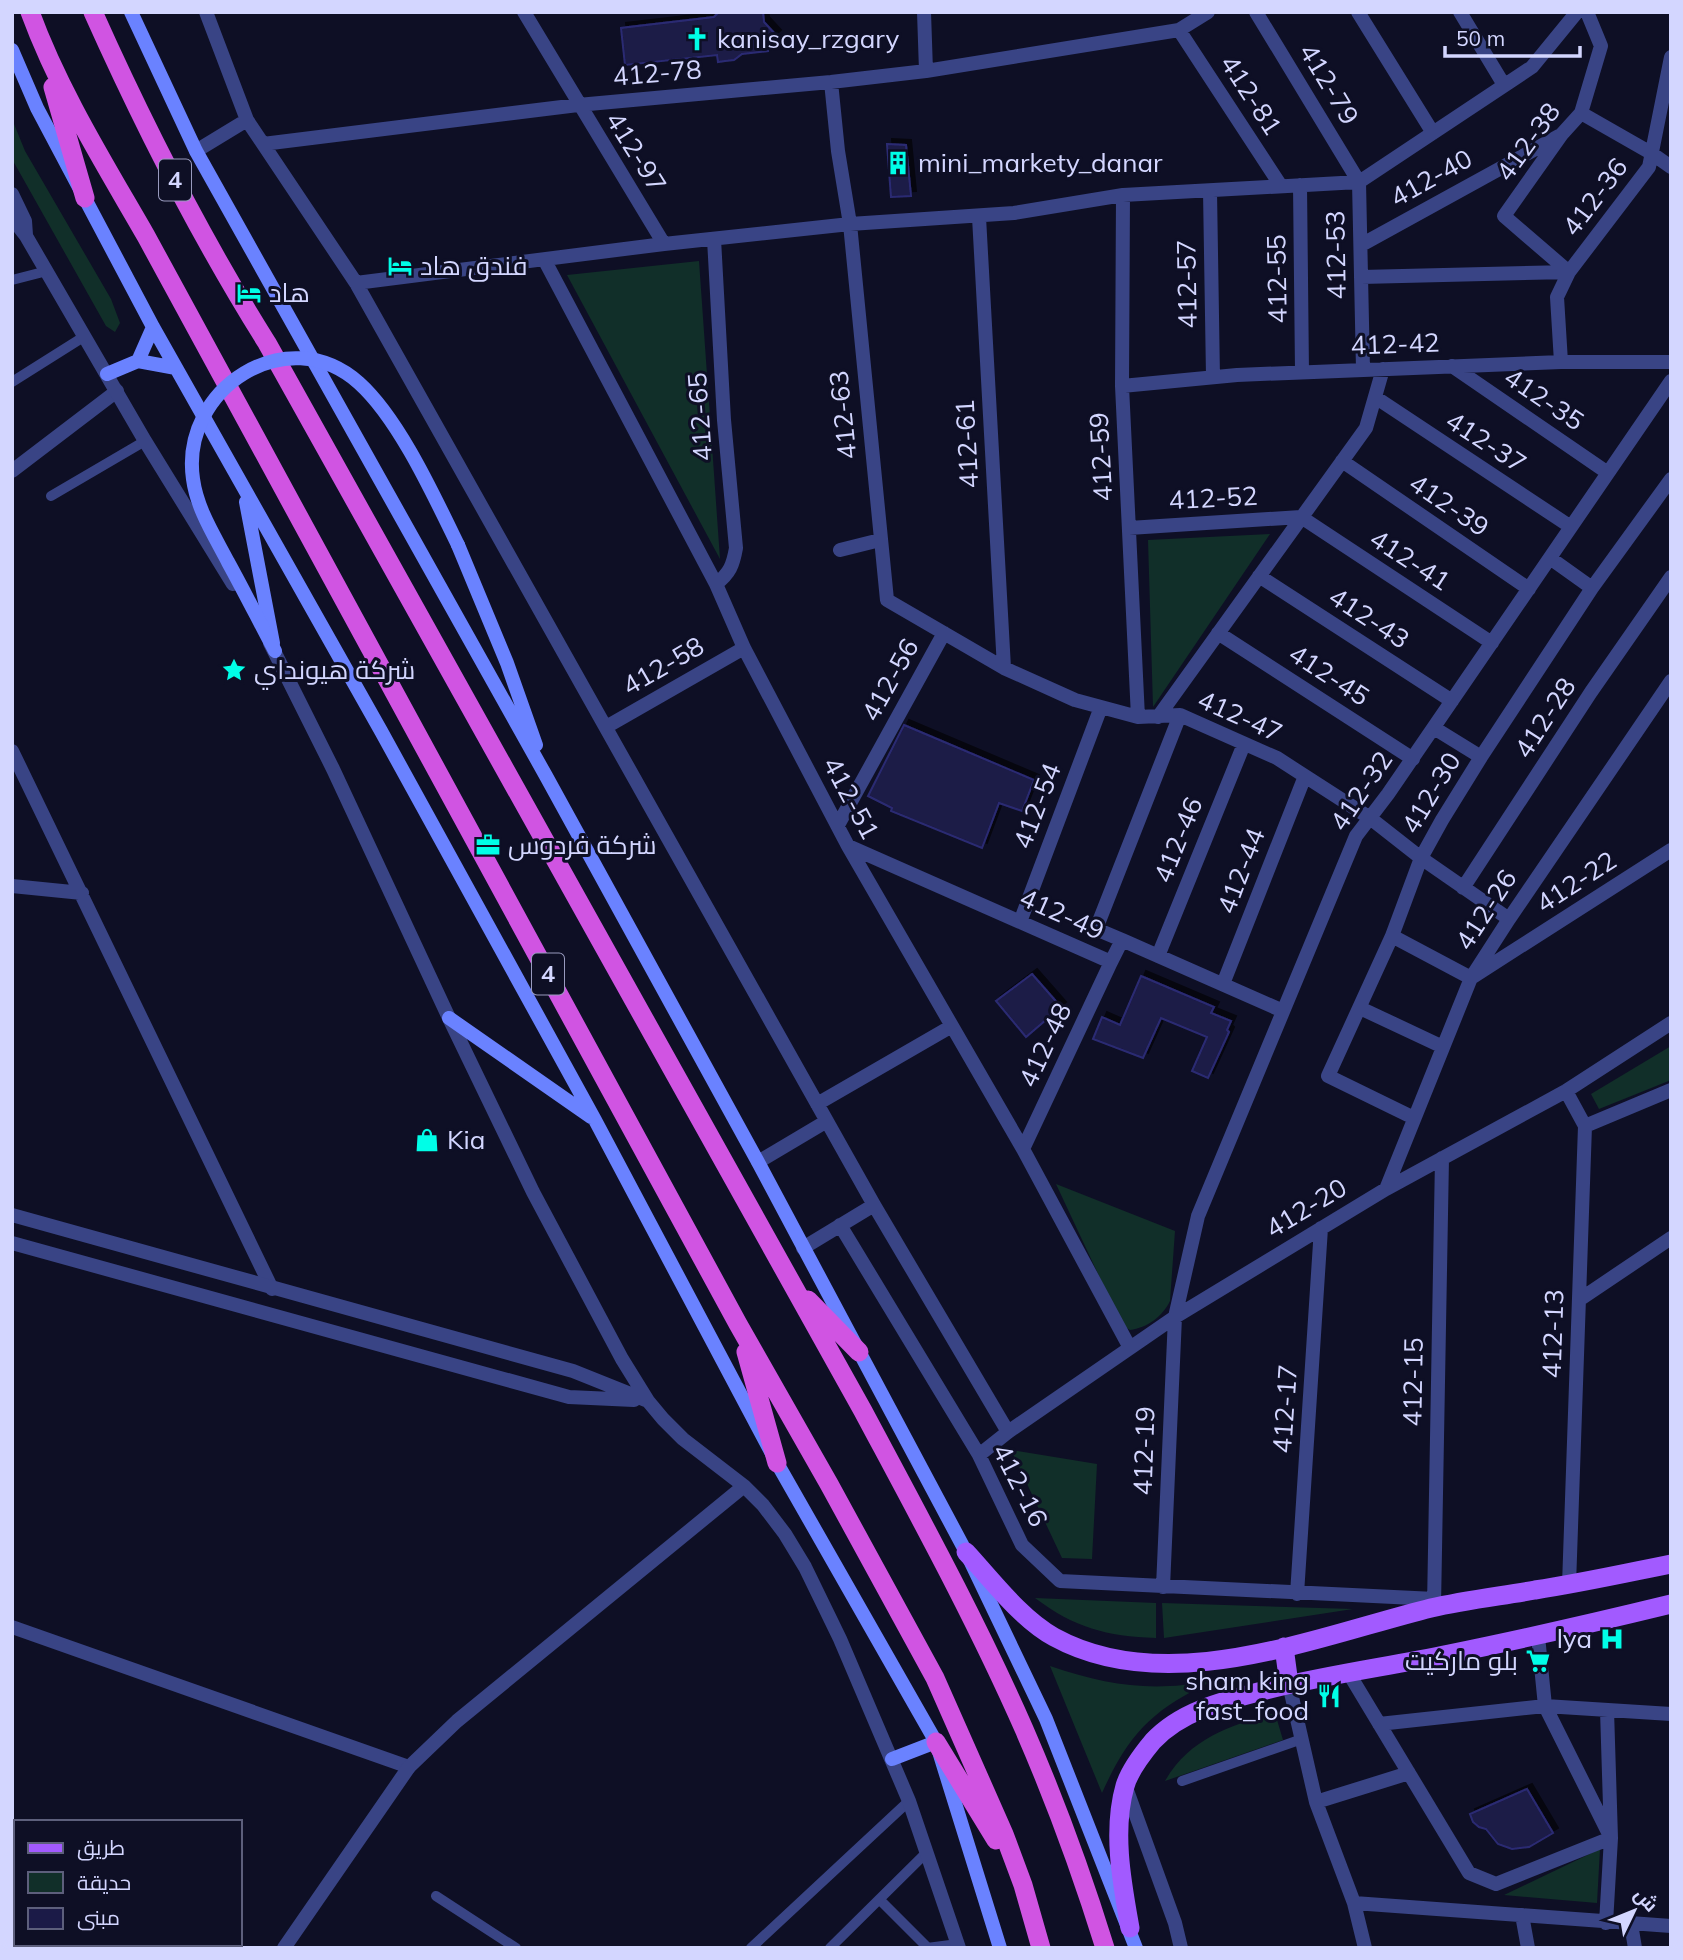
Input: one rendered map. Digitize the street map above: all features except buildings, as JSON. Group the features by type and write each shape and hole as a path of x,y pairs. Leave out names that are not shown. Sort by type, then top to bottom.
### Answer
{"highway":[{"name":"4","path":"30,12 39,39 86,133 146,236 738,1324 935,1678 979,1775 1023,1885 1041,1948"},
{"name":"4","path":"93,12 148,129 227,279 267,343 889,1460 1004,1684 1060,1819 1105,1948"},
{"path":"39,39 85,198"},
{"path":"789,1280 859,1352"},
{"path":"738,1324 777,1463"},
{"path":"936,1742 1023,1885"}],"main road":[{"path":"131,12 196,150 758,1162 966,1552 1046,1718 1136,1948"},
{"path":"12,50 37,108 153,327 596,1120 777,1463 936,1742 1000,1948"},
{"path":"138,361 153,327"},
{"path":"275,651 206,521 196,494 192,470 193,445 201,420 222,391 248,371 281,359 305,358 335,367 359,383 405,444 458,545 507,663 546,776"},
{"path":"107,374 138,361 176,368"},
{"path":"244,490 275,651"},
{"path":"449,1018 596,1120"},
{"path":"966,1552 1028,1617 1052,1636 1079,1648 1142,1663 1169,1664 1242,1657 1434,1603 1569,1584 1671,1564"},
{"path":"1130,1928 1120,1852 1125,1785 1153,1742 1171,1726 1217,1703 1289,1684 1538,1636 1671,1604"},
{"path":"1284,1647 1289,1684"},
{"path":"892,1759 936,1742"}],"street":[{"path":"218,12 206,13 247,120 356,283 874,1205 1008,1432"},
{"name":"412-97","path":"524,12 664,244"},
{"path":"924,12 926,71"},
{"name":"412-79","path":"1256,12 1359,182"},
{"path":"1358,12 1433,133"},
{"path":"1460,12 1504,85"},
{"path":"356,283 664,244 849,224 1014,213 1123,195 1359,182 1532,67 1577,12"},
{"name":"412-38","path":"1569,272 1504,216 1562,134 1581,113 1601,46 1587,12"},
{"path":"1179,30 1200,14"},
{"name":"412-78","path":"262,144 578,105 926,71 1179,30"},
{"name":"412-81","path":"1179,30 1281,186"},
{"name":"412-36","path":"1561,362 1557,297 1569,272 1649,167 1671,57"},
{"name":"412-63","path":"831,82 849,224 887,600"},
{"path":"1581,113 1671,167"},
{"path":"196,150 247,120"},
{"name":"412-40","path":"1361,245 1562,134"},
{"name":"412-53","path":"1359,182 1363,369"},
{"name":"412-55","path":"1300,185 1303,372"},
{"name":"412-57","path":"1210,191 1213,377"},
{"path":"12,194 25,221 19,237"},
{"name":"412-59","path":"1123,195 1122,386 1138,716"},
{"name":"412-61","path":"979,216 1004,668"},
{"path":"12,218 19,237 47,271 145,442 275,651 534,1192 622,1359 648,1401 682,1439 744,1486 763,1505 805,1567 840,1639 892,1759 959,1946"},
{"name":"412-65","path":"714,239 724,420 736,548 732,567 716,584"},
{"name":"412-51","path":"545,261 716,584 744,648 848,846 1023,1149 1130,1348"},
{"path":"1361,277 1569,272"},
{"name":"412-42","path":"1122,386 1213,377 1363,369 1561,362 1671,362"},
{"name":"412-35","path":"1452,366 1608,472"},
{"path":"1158,717 1366,428 1383,369"},
{"name":"412-32","path":"1175,1317 1198,1216 1356,836 1413,759 1671,382"},
{"path":"12,471 117,391"},
{"name":"412-37","path":"1375,397 1571,527"},
{"name":"412-39","path":"1342,461 1529,589"},
{"name":"412-30","path":"1414,1118 1328,1076 1392,936 1421,858 1481,757 1592,588 1671,479"},
{"name":"412-52","path":"1129,528 1301,517"},
{"name":"412-41","path":"1301,517 1492,643"},
{"path":"840,550 880,540"},
{"path":"1550,558 1592,588"},
{"name":"412-43","path":"1259,576 1452,701"},
{"name":"412-28","path":"1463,888 1591,692 1671,577"},
{"name":"412-47","path":"887,600 1004,668 1075,700 1138,716 1180,715 1277,758 1370,818 1421,858 1509,919"},
{"name":"412-56","path":"838,825 944,633"},
{"name":"412-45","path":"1218,633 1413,759"},
{"name":"412-58","path":"606,727 744,648"},
{"name":"412-26","path":"1386,1189 1471,978 1671,681"},
{"name":"412-54","path":"1020,922 1101,707"},
{"path":"1086,951 1180,715"},
{"path":"1434,728 1481,757"},
{"name":"412-46","path":"1158,956 1244,744"},
{"path":"12,751 272,1289"},
{"name":"412-44","path":"1223,984 1305,776"},
{"name":"412-49","path":"848,846 1111,962 1122,940 1283,1011"},
{"name":"412-22","path":"1471,978 1671,850"},
{"path":"12,886 82,893"},
{"path":"1096,929 1122,940"},
{"path":"1392,936 1471,978"},
{"name":"412-48","path":"1023,1149 1111,962"},
{"path":"1360,1008 1443,1046"},
{"name":"412-20","path":"979,1455 1008,1432 1175,1317 1386,1189 1566,1091 1671,1023"},
{"path":"817,1104 952,1026"},
{"path":"1566,1091 1585,1126 1671,1090"},
{"path":"758,1162 827,1121"},
{"name":"412-13","path":"1569,1584 1585,1126"},
{"name":"412-15","path":"1434,1603 1442,1158"},
{"path":"803,1248 874,1205"},
{"path":"12,1215 573,1371 648,1401"},
{"name":"412-16","path":"840,1225 979,1455 1022,1545 1060,1581 1434,1603"},
{"name":"412-17","path":"1297,1594 1321,1228"},
{"path":"1579,1300 1671,1238"},
{"path":"12,1243 569,1396 648,1401"},
{"name":"412-19","path":"1163,1587 1175,1317"},
{"path":"569,1396 573,1371"},
{"path":"284,1948 409,1767 457,1721 744,1486"},
{"path":"12,1627 409,1767"},
{"path":"1538,1636 1545,1706 1611,1838"},
{"path":"1348,1672 1469,1873 1496,1884 1611,1838"},
{"path":"1289,1684 1316,1802 1354,1903 1365,1948"},
{"path":"1379,1724 1545,1706 1671,1714"},
{"path":"1606,1923 1611,1838 1607,1710"},
{"path":"1316,1802 1409,1773"},
{"path":"1125,1785 1175,1923 1181,1948"},
{"path":"1354,1903 1671,1926"},
{"path":"1522,1915 1528,1948"},
{"path":"1631,1924 1635,1948"}],"lane":[{"path":"12,280 47,271"},
{"path":"12,382 85,337"},
{"path":"51,496 145,442"},
{"path":"1182,1781 1302,1739"},
{"path":"751,1948 909,1801"},
{"path":"830,1948 927,1852"},
{"path":"436,1896 516,1948"},
{"path":"880,1900 927,1948 959,1946"}],"green space":[{"path":"12,119 25,151 111,299 120,323 115,332 106,326 12,159"},
{"path":"699,261 720,559 567,275"},
{"path":"1270,534 1153,707 1148,540"},
{"path":"1671,1046 1671,1080 1599,1109 1591,1094"},
{"path":"1056,1184 1175,1231 1170,1301 1154,1320 1130,1330 1122,1325"},
{"path":"1011,1450 1097,1464 1092,1559 1062,1558"},
{"path":"1035,1598 1156,1603 1156,1638 1122,1635 1092,1628 1064,1617"},
{"path":"1162,1603 1353,1609 1164,1638"},
{"path":"1050,1666 1130,1685 1170,1686 1213,1681 1174,1702 1145,1725 1122,1754 1102,1793"},
{"path":"1275,1713 1283,1740 1165,1781 1186,1754 1199,1744 1227,1729"},
{"path":"1600,1849 1597,1903 1504,1895"}],"place":[{"name":"kanisay_rzgary","path":"697,39"},
{"name":"mini_markety_danar","path":"898,163"},
{"name":"فندق هاد","path":"400,266"},
{"name":"هاد","path":"249,293"},
{"name":"شركة هيونداي","path":"234,670"},
{"name":"شركة فردوس","path":"488,845"},
{"name":"Kia","path":"427,1140"},
{"name":"lya","path":"1612,1639"},
{"name":"بلو ماركيت","path":"1538,1661"},
{"name":"sham king fast_food","path":"1329,1696"}]}
